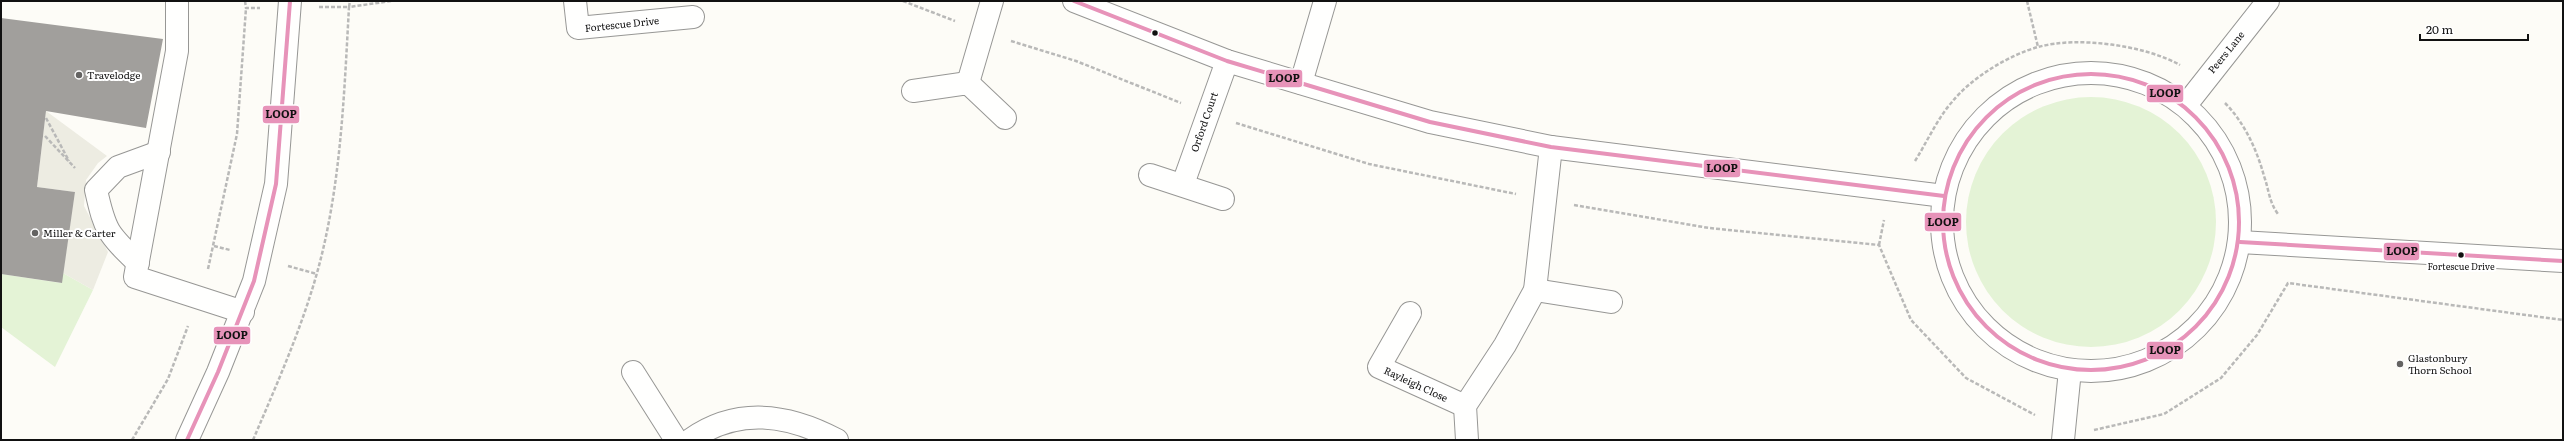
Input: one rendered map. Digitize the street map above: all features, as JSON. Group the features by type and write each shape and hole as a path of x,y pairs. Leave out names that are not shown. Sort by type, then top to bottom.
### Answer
{"street":[{"path":"178,1 177,51 135,277 199,300 243,312"},
{"path":"187,440 243,312 254,282 276,184 290,1"},
{"name":"Fortescue Drive","path":"575,1 578,28 693,17"},
{"path":"968,83 992,1"},
{"path":"1074,1 1227,60 1430,122 1551,147 1944,196"},
{"path":"1301,82 1326,1"},
{"name":"Peers Lane","path":"2186,105 2203,81 2268,1"},
{"name":"Orford Court","path":"1183,184 1206,113 1227,60"},
{"path":"2090,72 2141,80 2186,105 2219,143 2238,191 2240,242 2226,287 2199,325 2161,354 2117,369 2070,370 2024,356 1986,328 1962,296 1958,290 1942,244 1944,196 1961,147 1994,108 2039,81 2090,72"},
{"path":"913,91 968,83"},
{"path":"968,83 1005,118"},
{"path":"1467,440 1465,406 1505,345 1535,290 1551,147"},
{"path":"138,263 112,239 103,221 96,190 118,166 159,152"},
{"path":"1150,175 1183,184 1223,199"},
{"path":"2240,242 2563,261"},
{"path":"1535,290 1611,302"},
{"name":"Rayleigh Close","path":"1410,313 1379,367 1465,406"},
{"path":"2064,433 2070,370"},
{"path":"633,372 676,440"},
{"path":"690,440 708,427 742,419 775,416 812,427 837,440"}],"path":[{"path":"254,440 281,372 318,266 334,194 343,118 350,7 391,1"},
{"path":"903,1 984,32 1076,61 1206,113 1369,164 1545,200 1708,228 1879,244 1911,320 1966,378 2064,433 2093,430 2164,414 2221,378 2257,335 2288,283 2563,320"},
{"path":"2027,1 2038,47"},
{"path":"132,440 168,379 199,300 214,246 238,134 246,8"},
{"path":"1911,166 1952,102 1992,67 2038,47 2091,42 2139,49 2179,64 2203,81 2228,105 2253,143 2270,201 2278,213 2285,215"},
{"path":"46,118 72,165"},
{"path":"44,136 96,190"}],"green space":[{"path":"2091,97 2115,100 2139,107 2160,118 2179,134 2195,153 2206,174 2213,198 2216,222 2213,246 2206,270 2195,291 2179,310 2160,326 2139,337 2115,344 2091,347 2067,344 2043,337 2022,326 2003,310 1987,291 1976,270 1969,246 1966,222 1969,198 1976,174 1987,153 2003,134 2022,118 2043,107 2067,100"},
{"path":"63,273 93,290 55,367 1,327 1,274 61,283"}],"shaded area":[{"path":"46,111 107,156 98,163 86,180 84,206 108,252 93,290 63,273 75,192 37,187"}],"building":[{"name":"Travelodge","path":"1,18 163,39 146,128 46,111 37,187 75,192 62,283 1,274"}],"transit line":[{"name":"LOOP","path":"187,440 218,372 254,281 276,184 290,1"},
{"name":"LOOP","path":"1074,1 1227,61 1430,122 1551,147 1944,196"},
{"name":"LOOP","path":"2076,74 2106,74 2134,80 2161,91 2185,107 2206,128 2222,152 2233,179 2239,207 2239,222 2237,251 2222,292 2206,316 2185,337 2161,353 2134,364 2106,370 2076,370 2048,364 2021,353 1997,337 1976,316 1960,292 1949,265 1943,237 1943,207 1949,179 1960,152 1976,128 1997,107 2021,91 2048,80 2076,74"},
{"name":"LOOP","path":"2240,242 2563,261"}],"place":[{"name":"Travelodge","path":"79,75"},
{"name":"Miller & Carter","path":"35,233"},
{"name":"Fortescue Drive","path":"2461,255"},
{"name":"Glastonbury Thorn School","path":"2400,364"}]}
